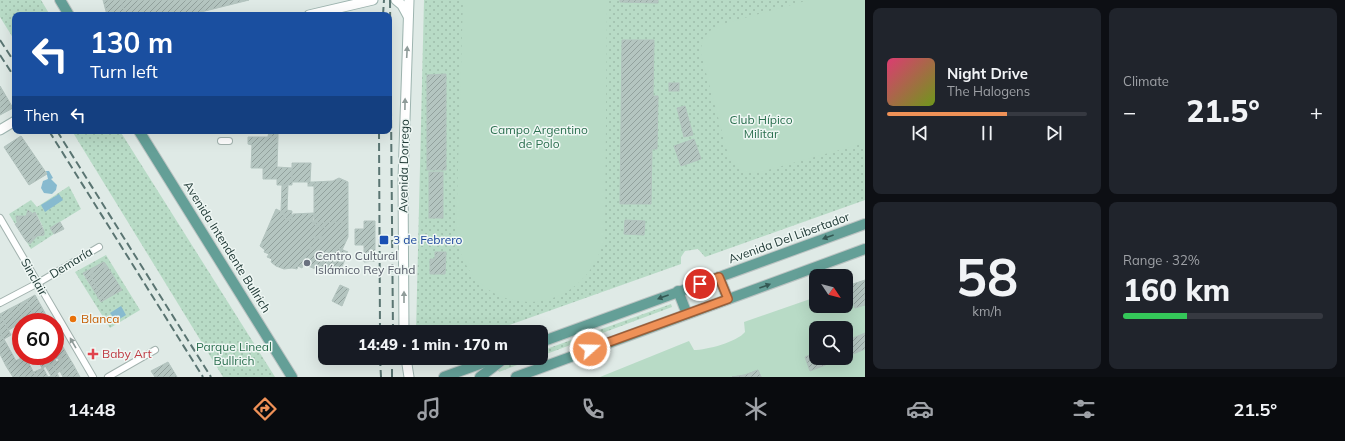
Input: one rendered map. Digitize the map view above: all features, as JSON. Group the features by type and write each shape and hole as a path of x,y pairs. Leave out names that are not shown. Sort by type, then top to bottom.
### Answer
{"main road":[{"path":"60,0 67,12"},
{"path":"322,12 373,0"},
{"path":"396,0 402,5 408,20"},
{"name":"Avenida Dorrego","path":"404,325 403,179 408,20 410,0"},
{"path":"0,130 12,123"},
{"name":"Avenida Intendente Bullrich","path":"141,134 292,377"},
{"name":"Avenida Del Libertador","path":"548,339 865,224"},
{"path":"516,377 865,249"},
{"path":"719,277 728,299"},
{"path":"678,291 687,314"},
{"path":"407,365 410,377"},
{"path":"444,377 477,365"},
{"path":"480,377 496,365"}],"street":[{"path":"222,141 229,141"},
{"name":"Sinclair","path":"0,218 93,377"},
{"name":"Demaría","path":"0,302 38,283 99,247"},
{"path":"108,377 155,350"}],"green space":[{"path":"0,0 41,0 48,12 12,12 12,36 0,17"},
{"path":"424,0 865,0 865,200 705,257 698,249 685,251 681,257 681,264 510,325 416,325"},
{"name":"Campo Argentino de Polo","path":"463,0 607,0 605,235 594,265 575,286 552,298 528,302 503,297 481,284 465,263 456,233"},
{"name":"Club Hípico Militar","path":"809,0 865,0 865,143 760,172 742,170 738,168 729,158 701,54 703,40 711,30 719,25"},
{"name":"Parque Lineal Bullrich","path":"74,134 122,134 275,377 223,377"},
{"path":"69,186 81,209 50,228 54,234 31,249 26,241 37,236 44,235 43,227 36,213 33,214 28,211 26,216 16,216 17,222 15,224 9,214 31,200 37,207"},
{"path":"106,255 140,310 110,328 75,272","holes":["104,262 121,290 101,302 83,274"]},
{"path":"865,280 865,377 600,377 689,341 694,350 706,349 729,342 741,336 745,332 744,322 809,299 809,313 853,313 853,284"},
{"path":"671,304 672,307 548,353 548,348"},
{"path":"505,365 518,365 499,372 498,370"}],"water":[{"path":"46,171 49,171 53,178 51,179 57,185 56,190 52,194 44,193 41,188 43,181 48,179"},
{"path":"59,194 63,200 45,212 41,205"},
{"path":"121,306 126,315 116,321 110,313"}],"building":[{"path":"103,0 121,0 124,12 106,12"},
{"path":"121,0 249,0 201,12 124,12"},
{"path":"620,0 658,0 658,3 620,2"},
{"path":"622,40 654,40 653,96 658,96 657,149 652,149 651,204 620,204"},
{"path":"446,74 446,170 427,170 427,75"},
{"path":"669,83 679,83 679,91 669,91"},
{"path":"0,86 12,109 0,115"},
{"path":"685,106 693,135 684,137 677,108"},
{"path":"268,134 278,134 278,137 268,137"},
{"path":"21,136 47,174 29,185 4,147"},
{"path":"248,137 278,137 277,167 292,168 292,185 277,185 277,179 263,179 263,168 251,168 252,145 248,144"},
{"path":"694,139 701,159 681,166 674,146"},
{"path":"292,163 311,163 310,182 292,182"},
{"path":"429,172 443,172 443,218 429,218"},
{"path":"339,178 348,182 348,222 312,223 314,220 314,182 333,181"},
{"path":"308,182 314,182 314,186 308,186"},
{"path":"282,185 288,185 287,210 292,211 291,221 283,218 284,213 281,211"},
{"path":"276,209 284,213 283,218 291,221 293,214 314,213 312,223 325,228 320,239 315,237 302,268 298,266 297,269 284,269 276,266 271,262 272,259 267,257 269,254 264,252 265,250 260,246"},
{"path":"28,210 33,214 17,222 16,216 26,216"},
{"path":"35,212 44,231 26,241 15,224"},
{"path":"625,220 645,221 644,235 624,234"},
{"path":"364,221 375,221 375,261 364,262 364,245 355,245 355,229 364,229"},
{"path":"60,222 64,229 54,234 50,228"},
{"path":"348,222 348,237 342,250 336,247 327,269 323,272 303,264 315,237 320,239 325,228 312,223"},
{"path":"44,231 44,235 37,236 30,244 26,241"},
{"path":"336,247 348,252 339,274 327,269"},
{"path":"435,252 446,252 445,274 430,274 430,259 435,259"},
{"path":"104,262 107,266 90,275 104,300 101,302 83,273"},
{"path":"107,266 122,290 104,300 90,275"},
{"path":"865,280 865,305 855,308 853,302 853,284"},
{"path":"340,285 349,289 342,306 332,301"},
{"path":"35,295 45,313 33,313 26,300"},
{"path":"26,300 33,313 21,313 17,305"},
{"path":"17,305 21,313 12,313 12,315 9,309"},
{"path":"9,309 12,315 12,328 9,330 0,314"},
{"path":"0,314 11,335 4,339 0,332"},
{"path":"0,332 12,354 12,363 6,366 0,354"},
{"path":"865,333 865,349 853,354 853,338"},
{"path":"64,349 68,356 64,358"},
{"path":"809,355 809,365 825,365 810,371 805,357"},
{"path":"68,356 73,364 57,373 53,365 64,365 64,358"},
{"path":"168,362 177,377 155,377 151,371"},
{"path":"12,363 12,365 30,365 36,377 13,377 6,366"},
{"path":"73,364 80,377 63,377 60,371"},
{"path":"40,365 49,365 42,368"},
{"path":"53,365 59,377 48,377 51,376 46,367"},
{"path":"43,368 48,377 36,377 34,372"},
{"path":"758,370 761,377 732,377 745,375"},
{"path":"758,370 761,377 732,377 745,375"}],"railway":[{"path":"383,12 384,0"},
{"path":"390,0 390,12"},
{"path":"0,40 12,58"},
{"path":"0,55 12,73"},
{"path":"51,134 203,377"},
{"path":"59,134 211,377"},
{"path":"379,134 380,325"},
{"path":"391,134 393,325"},
{"path":"380,365 381,377"},
{"path":"392,365 392,377"}],"place":[{"name":"3 de Febrero","path":"384,240"},
{"name":"Centro Cultural Islámico Rey Fahd","path":"307,263"},
{"name":"Blanca","path":"73,319"},
{"name":"Baby Art","path":"93,354"}],"route":[{"path":"590,349 728,299 719,277 700,284"}]}
